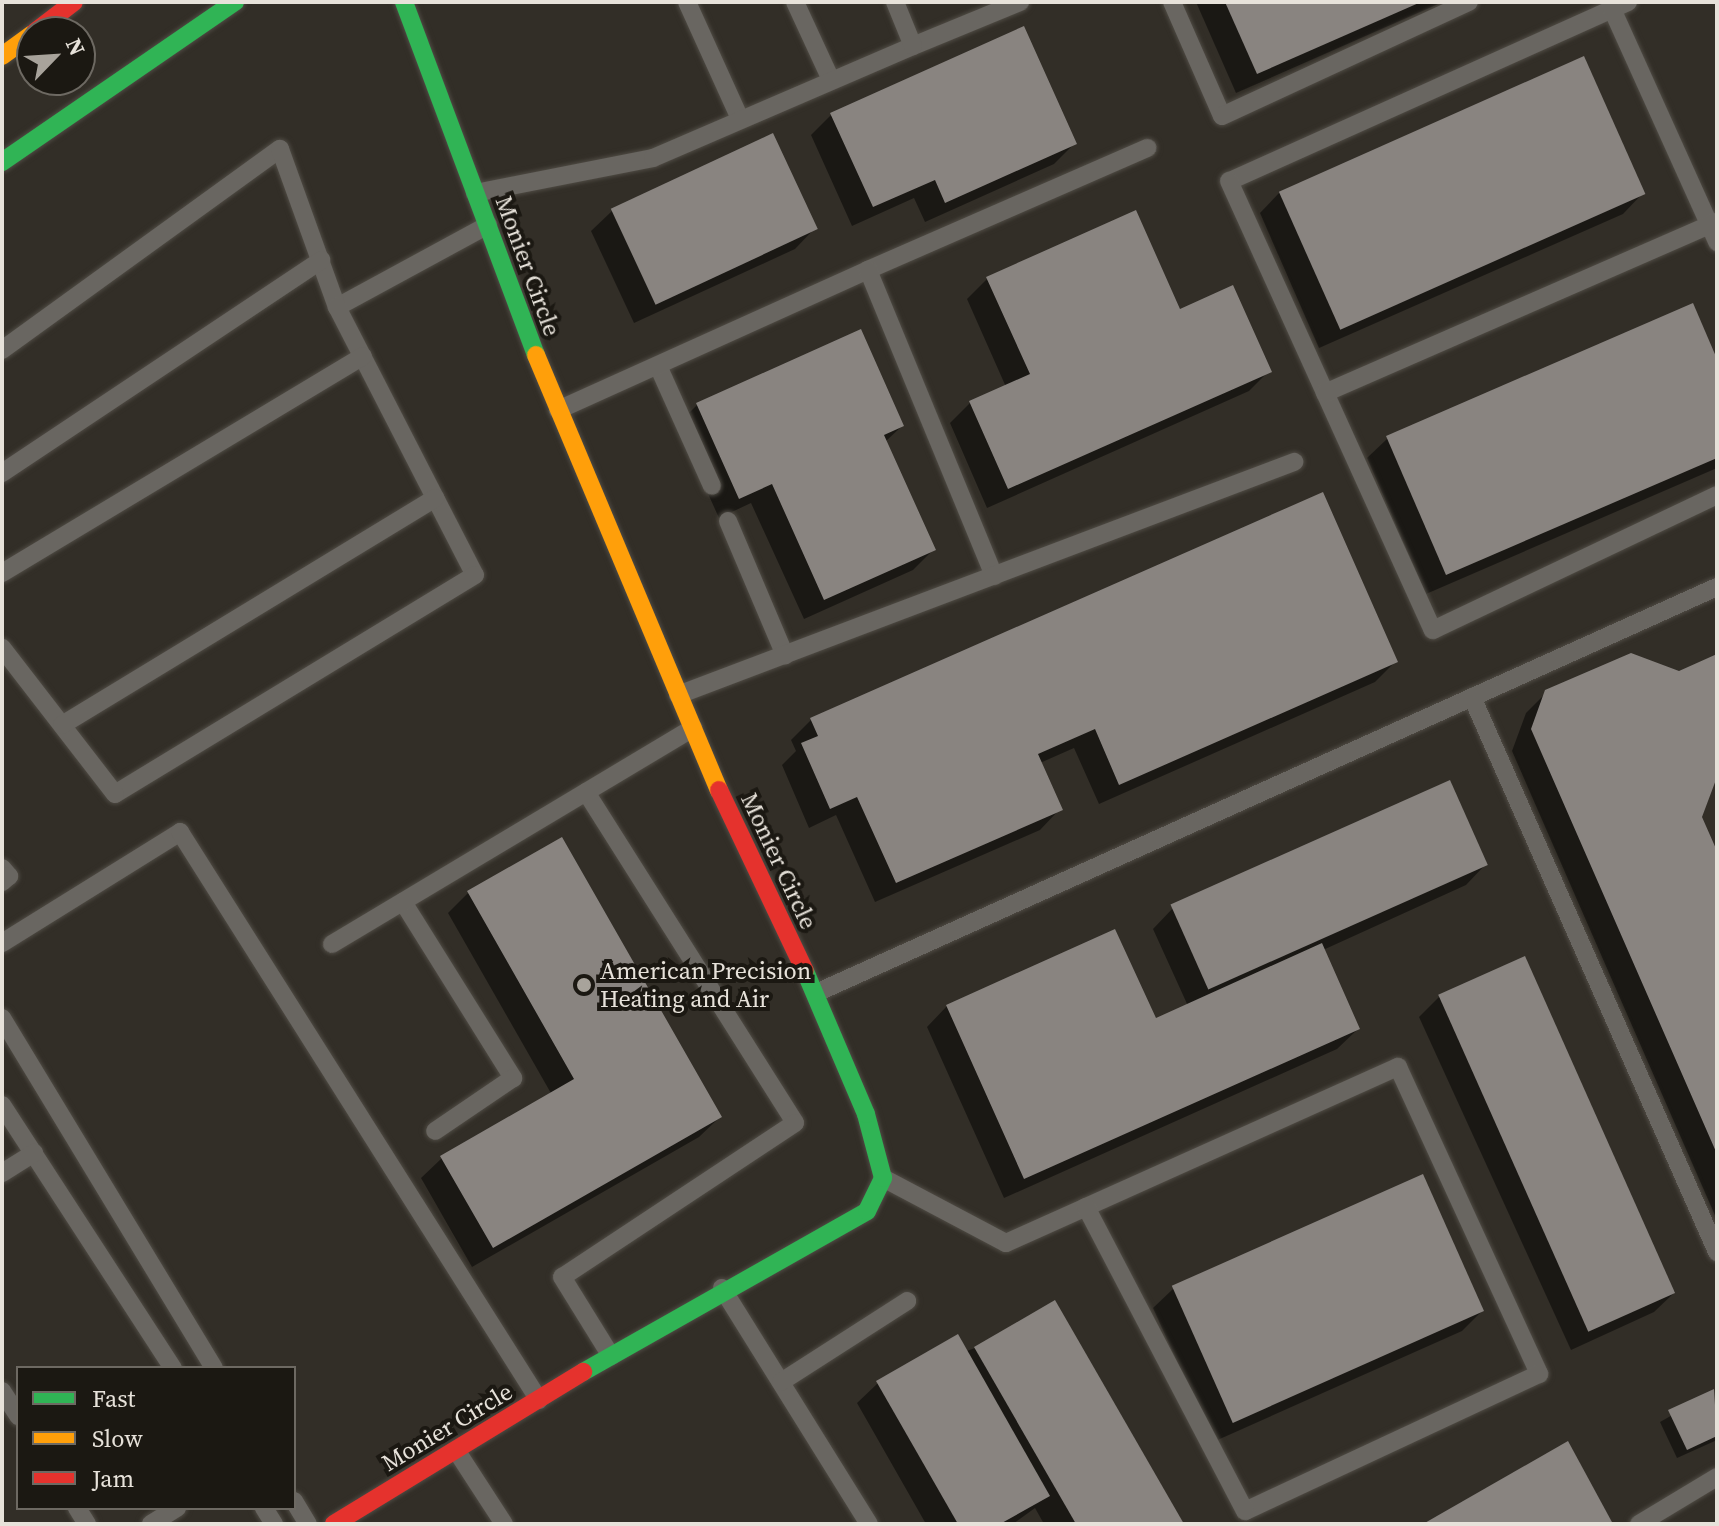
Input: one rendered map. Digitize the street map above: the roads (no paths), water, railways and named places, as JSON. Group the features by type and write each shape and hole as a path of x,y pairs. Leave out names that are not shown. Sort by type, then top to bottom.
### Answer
{"street":[{"path":"55,16 74,2"},
{"path":"2,162 235,2"},
{"name":"Monier Circle","path":"334,1524 722,1288 867,1211 883,1178 866,1114 816,993 678,695 558,410 404,2"}],"lane":[{"path":"687,2 740,119"},
{"path":"795,2 831,80"},
{"path":"895,2 913,46"},
{"path":"475,193 653,158 1020,2"},
{"path":"1172,2 1222,116 1469,2"},
{"path":"1325,393 1714,230 1620,6 1229,181 1325,393 1433,630 1717,495"},
{"path":"558,410 659,368 868,270 1147,148"},
{"path":"2,350 280,149 337,307 475,575 115,794 2,648"},
{"path":"337,307 488,225"},
{"path":"2,473 321,260"},
{"path":"868,270 994,576"},
{"path":"2,573 363,356"},
{"path":"659,368 712,486"},
{"path":"678,695 1294,462"},
{"path":"62,725 436,498"},
{"path":"728,521 785,655"},
{"path":"816,993 1717,587"},
{"path":"1472,697 1717,1252"},
{"path":"332,944 693,728"},
{"path":"586,792 795,1123 562,1277 611,1356"},
{"path":"2,943 180,832 539,1400"},
{"path":"2,868 9,876 2,882"},
{"path":"403,902 513,1078 435,1131"},
{"path":"2,1018 213,1366"},
{"path":"883,1178 1006,1243 1086,1207 1398,1067 1539,1374 1245,1511 1086,1207"},
{"path":"2,1105 172,1366"},
{"path":"2,1173 34,1153"},
{"path":"722,1288 869,1524"},
{"path":"781,1382 907,1301"},
{"path":"2,1391 12,1416"},
{"path":"456,1450 504,1524"},
{"path":"1639,1524 1717,1477"},
{"path":"296,1504 308,1524"},
{"path":"151,1524 174,1510"}],"place":[{"name":"American Precision Heating and Air","path":"584,985"}]}
